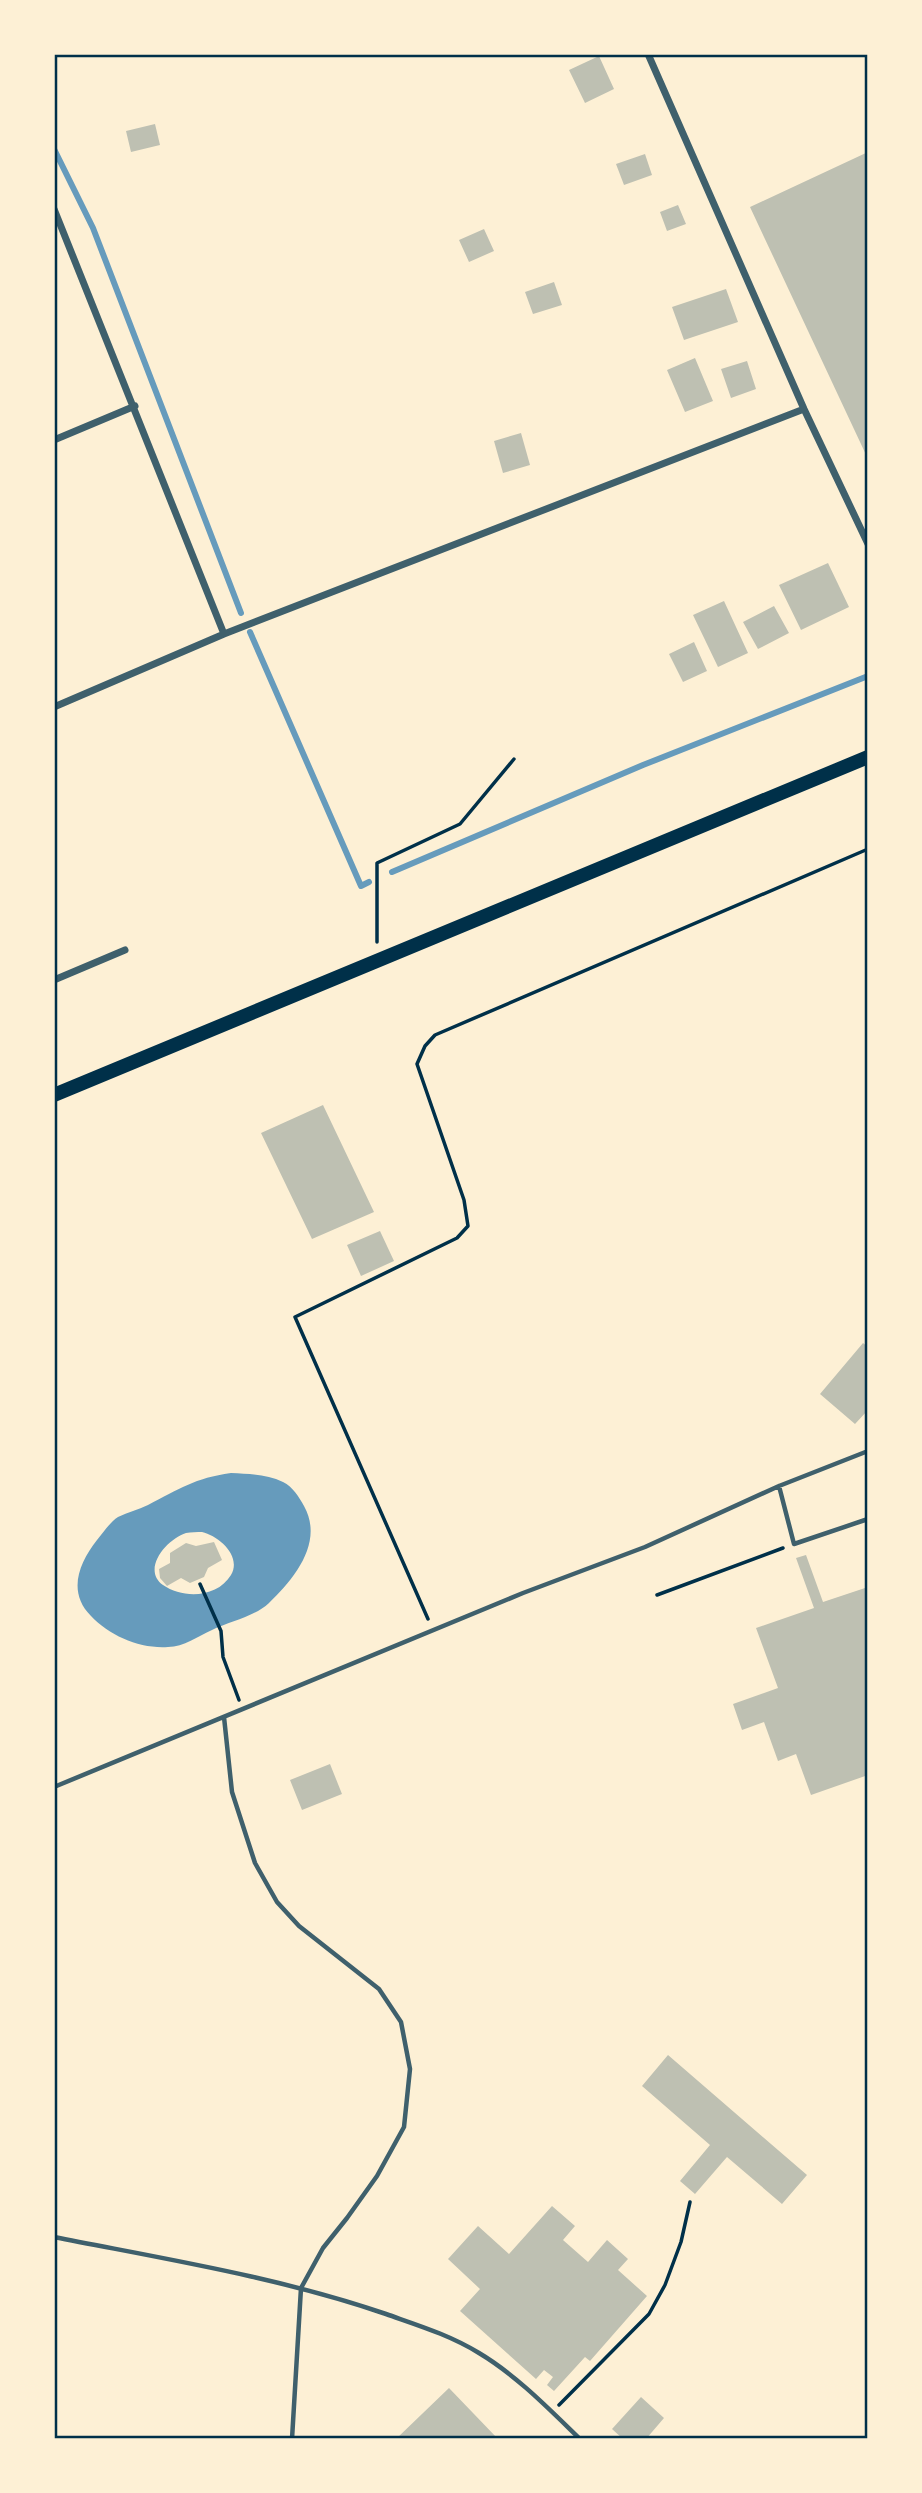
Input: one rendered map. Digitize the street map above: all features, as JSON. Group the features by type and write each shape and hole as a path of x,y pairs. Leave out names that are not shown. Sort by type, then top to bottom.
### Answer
{"highway":[{"path":"54,1095 868,757"}],"street":[{"path":"648,54 804,408 868,544"},
{"path":"54,209 225,634"},
{"path":"54,232 63,229"},
{"path":"54,440 135,405"},
{"path":"54,707 225,634 804,408"},
{"path":"54,980 125,950"}],"lane":[{"path":"54,1787 523,1592 645,1547 779,1486 868,1451"},
{"path":"779,1486 794,1544 868,1519"},
{"path":"224,1717 232,1792 255,1863 277,1902 299,1926 379,1989 401,2022 410,2069 404,2127 371,2183 323,2248 301,2288 292,2439"},
{"path":"54,2237 332,2295 434,2331 480,2353 552,2412 580,2439"}],"path":[{"path":"377,961 377,863 460,824 514,759"},
{"path":"433,1630 295,1317 457,1238 468,1226 464,1200 417,1064 425,1046 435,1035 868,849"},
{"path":"657,1595 794,1544"},
{"path":"200,1584 221,1631 223,1657 242,1709"},
{"path":"552,2412 649,2314 665,2285 681,2242 690,2202"}],"water":[{"path":"231,1473 271,1477 287,1484 300,1499 309,1519 311,1533 304,1559 269,1603 256,1612 174,1647 147,1646 126,1640 107,1630 91,1616 79,1597 78,1578 85,1558 112,1522 188,1485","holes":["186,1533 209,1534 222,1542 231,1554 234,1568 225,1583 199,1594 180,1593 163,1585 157,1578 156,1563 171,1541"]}],"building":[{"path":"599,56 614,89 585,103 569,70"},
{"path":"155,124 160,145 131,152 126,131"},
{"path":"868,152 868,459 750,207"},
{"path":"645,154 652,175 624,185 616,164"},
{"path":"678,205 686,224 667,231 660,212"},
{"path":"484,229 494,251 469,262 459,240"},
{"path":"554,282 562,305 533,314 525,292"},
{"path":"726,289 738,322 684,340 672,307"},
{"path":"695,358 713,401 685,412 667,370"},
{"path":"747,361 756,389 731,398 721,369"},
{"path":"521,433 530,465 503,473 494,441"},
{"path":"828,563 849,607 801,630 779,585"},
{"path":"724,601 748,653 718,667 693,615"},
{"path":"774,606 789,633 758,649 743,622"},
{"path":"694,642 707,671 683,682 669,654"},
{"path":"323,1105 374,1212 312,1239 261,1133"},
{"path":"380,1231 394,1261 361,1276 347,1245"},
{"path":"863,1343 868,1347 868,1410 855,1424 820,1394"},
{"path":"214,1542 222,1560 208,1568 204,1577 190,1583 181,1578 167,1586 160,1578 159,1569 170,1563 170,1553 186,1543 196,1546"},
{"path":"806,1555 823,1602 868,1587 868,1775 811,1795 796,1754 778,1761 764,1722 742,1730 733,1704 778,1688 756,1628 814,1608 796,1558"},
{"path":"330,1764 342,1794 302,1810 290,1780"},
{"path":"668,2055 807,2175 782,2204 727,2157 695,2194 680,2181 710,2145 642,2086"},
{"path":"552,2206 575,2226 563,2240 588,2262 607,2240 628,2259 618,2270 647,2296 590,2361 585,2357 554,2391 547,2385 553,2377 544,2370 536,2379 460,2311 480,2289 448,2259 478,2226 509,2254"},
{"path":"449,2388 498,2439 396,2439"},
{"path":"641,2397 664,2418 646,2439 623,2439 612,2429"}],"waterway":[{"path":"54,149 93,228 241,613"},
{"path":"250,632 361,886 369,882"},
{"path":"392,872 643,765 868,676"}]}
